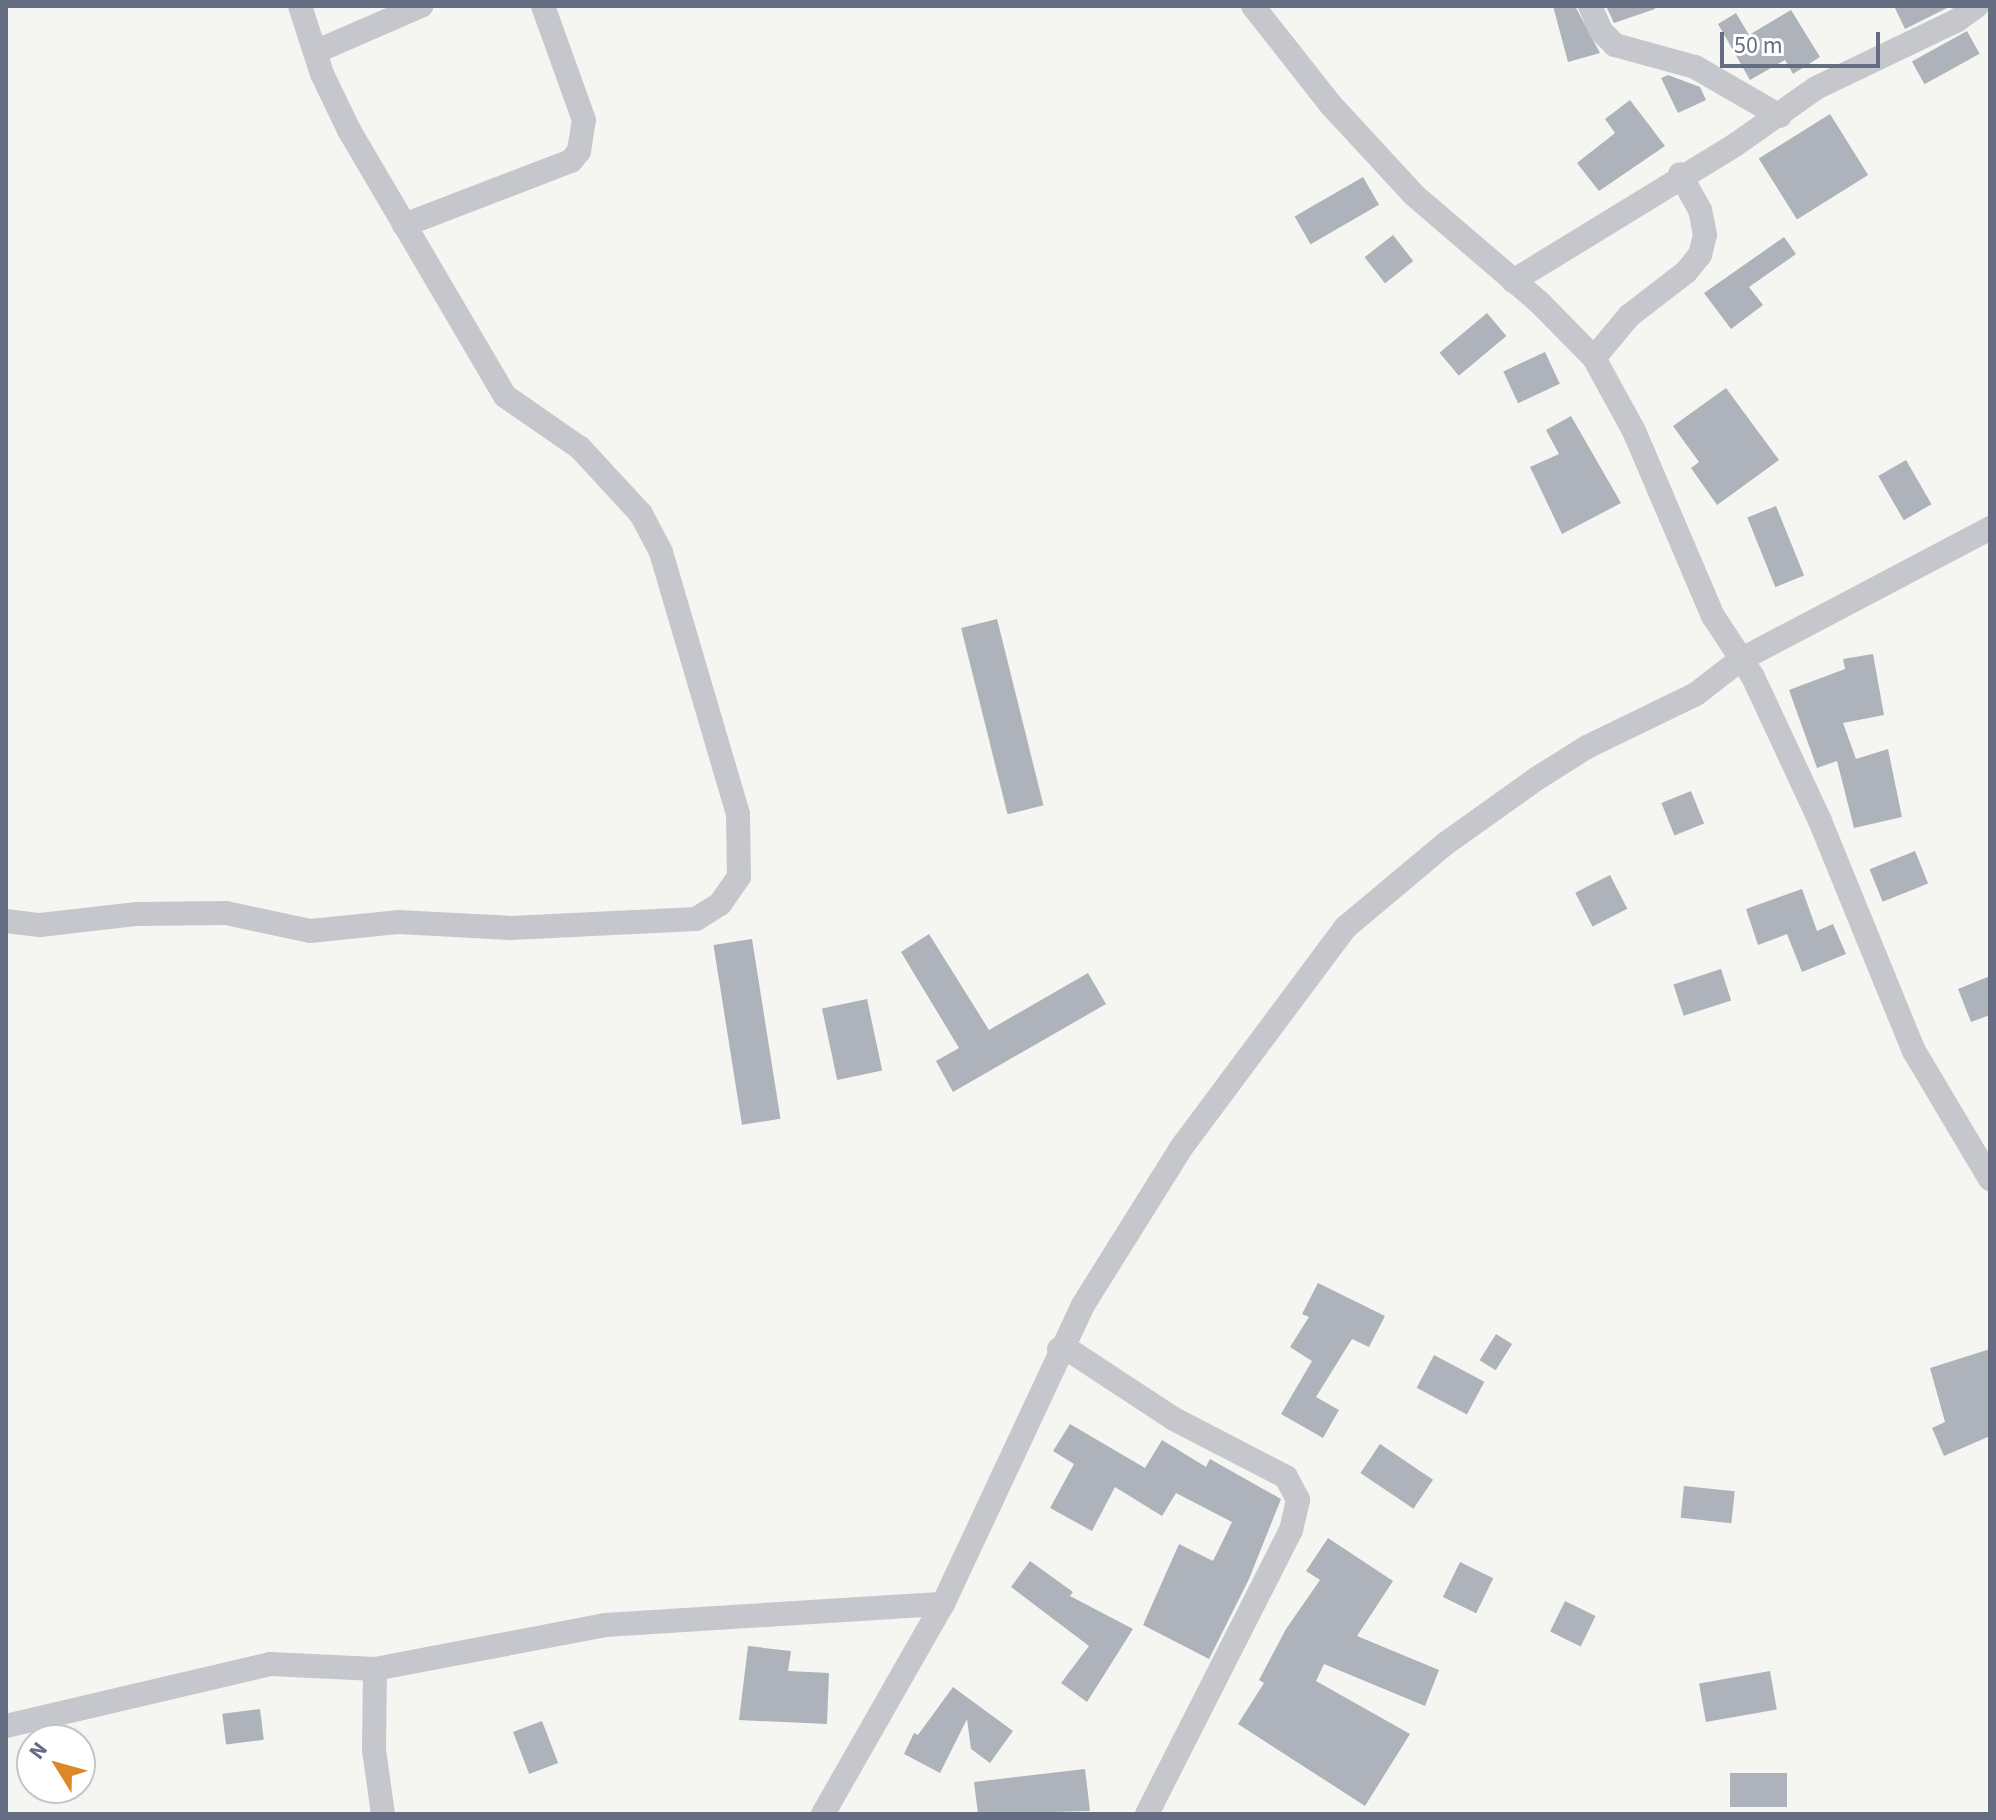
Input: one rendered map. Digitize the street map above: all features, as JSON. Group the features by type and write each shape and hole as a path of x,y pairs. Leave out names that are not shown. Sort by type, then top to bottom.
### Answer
{"street":[{"path":"6,921 40,925 137,914 226,913 310,931 398,922 511,928 696,919 720,904 739,877 738,814 661,552 641,514 580,448 505,396 349,130 315,52 300,6"},
{"path":"315,52 421,6"},
{"path":"404,225 571,161 579,151 584,120 543,6"},
{"path":"1253,6 1393,173 1594,358 1634,431 1713,616 1740,660 1820,821 1914,1051 1990,1179"},
{"path":"1590,6 1601,31 1615,45 1695,67 1780,116"},
{"path":"1513,281 1680,174 1780,116 1816,88 1956,21 1977,6"},
{"path":"1594,358 1629,316 1686,272 1700,255 1705,235 1700,210 1680,174"},
{"path":"823,1814 943,1604 1059,1349 1181,1148 1313,966 1346,927 1445,844 1587,747 1696,694 1740,660 1990,528"},
{"path":"1059,1349 1075,1354 1174,1419 1286,1477 1298,1500 1291,1530 1147,1814"},
{"path":"6,1726 270,1664 375,1669 605,1625 943,1604"},
{"path":"375,1669 374,1750 383,1814"}],"building":[{"path":"1553,6 1575,6 1600,53 1568,62"},
{"path":"1606,6 1654,6 1655,9 1614,23"},
{"path":"1894,6 1951,6 1905,29"},
{"path":"1791,10 1820,57 1793,74 1785,60 1750,80 1718,24 1736,13 1749,35"},
{"path":"1967,31 1980,54 1925,84 1912,62"},
{"path":"1668,75 1700,87 1706,100 1678,113 1661,78"},
{"path":"1630,100 1665,146 1599,191 1577,163 1615,133 1605,119"},
{"path":"1830,114 1868,175 1797,220 1759,159"},
{"path":"1363,177 1379,205 1311,244 1295,216"},
{"path":"1393,235 1413,261 1385,283 1365,257"},
{"path":"1784,237 1796,254 1749,287 1763,305 1731,329 1704,293"},
{"path":"1487,313 1506,336 1459,376 1440,353"},
{"path":"1545,352 1560,384 1518,403 1503,371"},
{"path":"1726,388 1779,460 1717,505 1691,468 1699,462 1673,426"},
{"path":"1571,416 1621,503 1562,534 1530,467 1559,454 1546,430"},
{"path":"1906,460 1932,504 1904,520 1878,476"},
{"path":"1776,506 1804,576 1775,587 1747,518"},
{"path":"997,619 1043,805 1008,814 961,628"},
{"path":"1873,654 1884,715 1843,723 1856,759 1888,749 1902,817 1854,828 1837,761 1817,768 1789,690 1845,669 1843,659"},
{"path":"1691,791 1704,823 1674,835 1661,803"},
{"path":"1915,851 1928,883 1883,902 1870,869"},
{"path":"1610,875 1627,909 1593,927 1575,893"},
{"path":"1802,889 1817,931 1833,924 1846,954 1802,972 1787,934 1758,945 1746,909"},
{"path":"929,934 989,1030 1088,973 1106,1004 953,1092 936,1061 959,1048 901,952"},
{"path":"752,939 780,1119 742,1125 713,945"},
{"path":"1721,969 1731,1000 1684,1016 1673,984"},
{"path":"1990,976 1990,1015 1971,1022 1958,989"},
{"path":"867,999 882,1070 837,1080 822,1009"},
{"path":"1318,1283 1385,1316 1369,1347 1352,1339 1316,1397 1339,1410 1323,1438 1281,1414 1312,1361 1290,1347 1309,1317 1302,1314"},
{"path":"1496,1334 1512,1344 1496,1370 1480,1360"},
{"path":"1990,1349 1990,1436 1944,1456 1932,1428 1945,1422 1930,1368"},
{"path":"1434,1355 1484,1382 1467,1414 1417,1388"},
{"path":"1070,1424 1145,1468 1162,1440 1206,1467 1210,1459 1281,1499 1249,1579 1209,1659 1143,1625 1179,1544 1213,1561 1232,1522 1176,1493 1162,1516 1115,1487 1092,1531 1050,1508 1074,1464 1053,1451"},
{"path":"1380,1444 1433,1480 1413,1509 1360,1473"},
{"path":"1684,1486 1735,1491 1731,1523 1681,1518"},
{"path":"1328,1538 1393,1581 1357,1636 1439,1670 1425,1706 1324,1664 1316,1681 1410,1734 1365,1806 1238,1724 1264,1683 1259,1680 1286,1629 1320,1580 1306,1571"},
{"path":"1030,1561 1073,1592 1070,1596 1133,1629 1087,1702 1061,1683 1089,1646 1011,1587"},
{"path":"1460,1562 1493,1578 1476,1613 1443,1597"},
{"path":"1565,1601 1596,1616 1581,1646 1550,1632"},
{"path":"748,1646 791,1651 788,1671 829,1673 827,1724 739,1720"},
{"path":"1770,1671 1777,1709 1706,1722 1699,1684"},
{"path":"953,1687 1013,1731 990,1763 971,1749 967,1719 940,1773 904,1754 914,1733 918,1735"},
{"path":"260,1709 264,1740 226,1744 222,1714"},
{"path":"542,1721 558,1763 529,1774 513,1732"},
{"path":"1085,1769 1090,1811 978,1814 974,1782"},
{"path":"1730,1773 1787,1773 1787,1807 1730,1807"}]}
